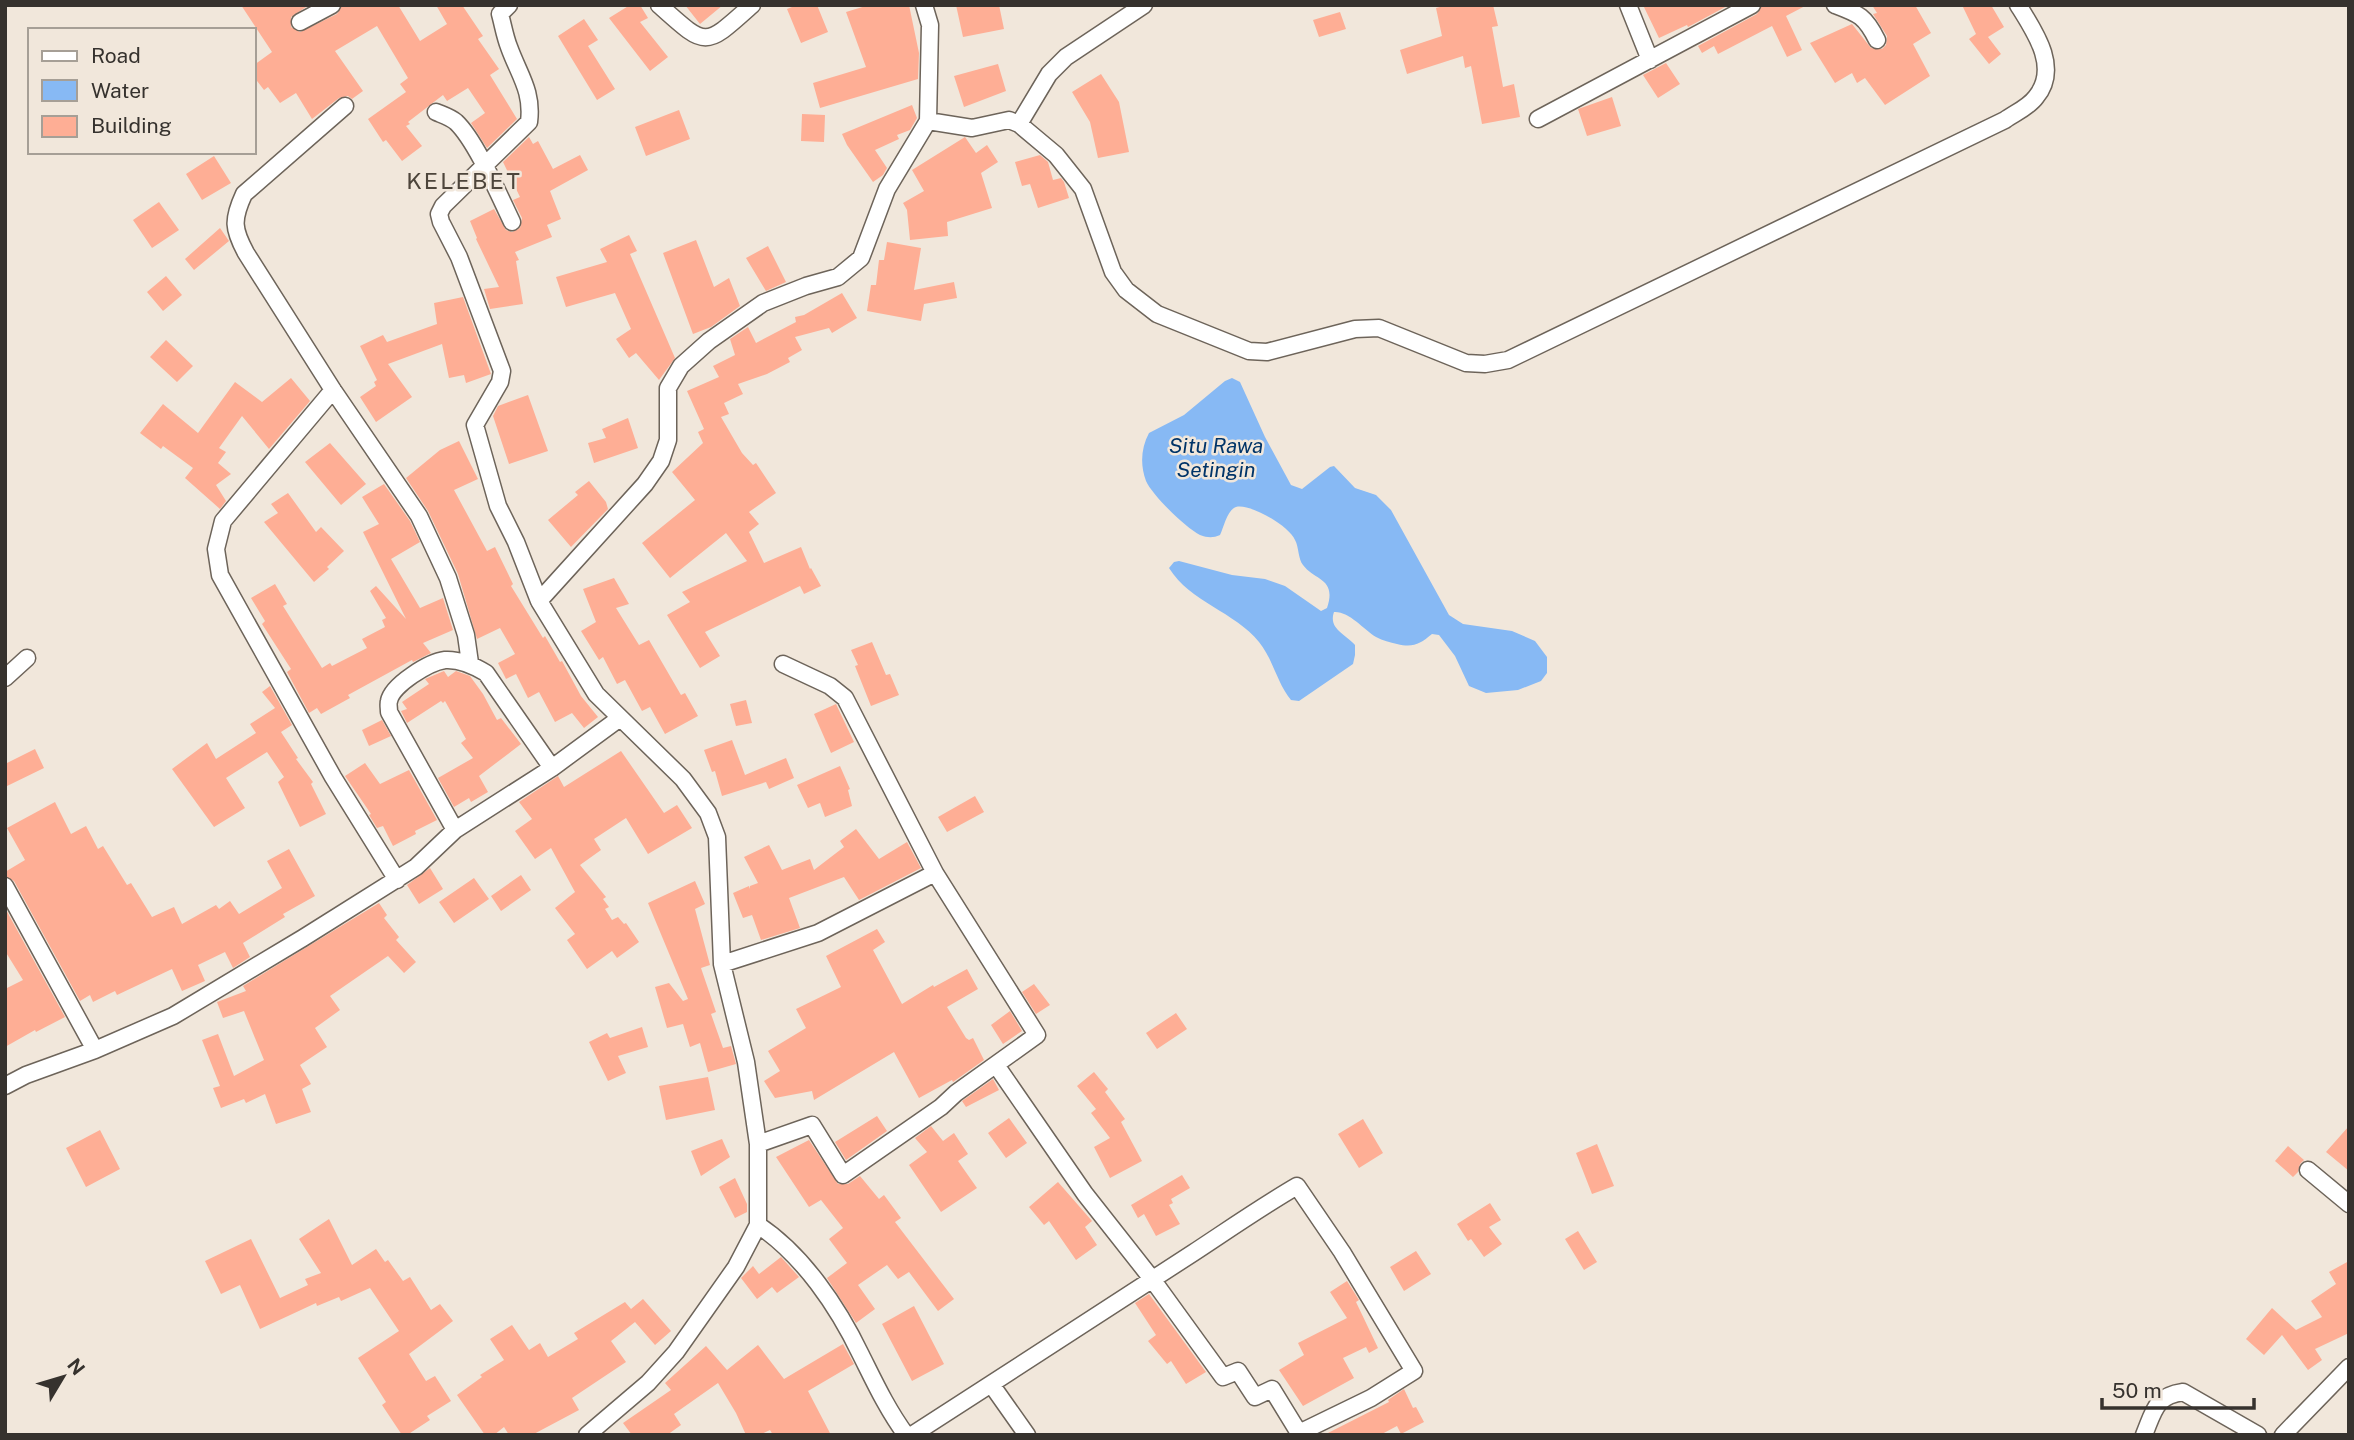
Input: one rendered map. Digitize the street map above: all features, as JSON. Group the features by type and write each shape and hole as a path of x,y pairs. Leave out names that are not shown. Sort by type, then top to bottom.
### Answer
{"street":[{"path":"300,22 332,5"},
{"path":"659,5 687,31 708,39 724,30 752,5"},
{"path":"539,601 645,484 661,461 668,440 668,388 681,366 709,341 763,303 838,277 861,258 887,189 928,121 930,25 924,5"},
{"path":"1019,124 1049,74 1066,57 1144,5"},
{"path":"1628,5 1650,60"},
{"path":"1538,119 1752,5"},
{"path":"1835,5 1855,13 1869,23 1877,40"},
{"path":"928,121 971,128 1009,120 1019,124 1056,155 1083,190 1113,272 1126,290 1157,314 1249,351 1267,352 1355,329 1379,328 1466,363 1485,364 1508,360 2005,120 2035,99 2046,83 2048,66 2035,33 2018,5"},
{"path":"501,8 509,47 527,88 531,106 529,122 443,206 439,214 440,222 459,257 502,370 500,382 475,425 498,506 516,542 539,601 596,694 683,779 708,813 717,837 722,964 746,1062 758,1144 758,1225 736,1267 676,1352 648,1382 587,1435"},
{"path":"345,106 244,194 236,213 236,233 333,390 397,481 435,547 449,578 466,635 470,663"},
{"path":"436,112 450,118 461,128 484,165 512,222"},
{"path":"333,390 223,521 216,549 220,575 333,777 397,880"},
{"path":"5,678 27,658"},
{"path":"455,830 389,712 389,699 398,686 412,674 442,660 470,663 486,673 552,768"},
{"path":"758,1144 812,1125 844,1175 941,1107 956,1093 1034,1038 1037,1033 935,873 845,698 830,686 783,664"},
{"path":"5,1086 173,1016 397,880 416,867 455,830 552,768 620,718"},
{"path":"722,964 818,933 935,873"},
{"path":"5,886 95,1050"},
{"path":"912,1435 1152,1279 1297,1186 1342,1252 1414,1371 1371,1398 1298,1433 1271,1388 1255,1396 1238,1371 1223,1377 1152,1279 1085,1194 996,1065"},
{"path":"2308,1170 2349,1204"},
{"path":"758,1225 788,1249 837,1311 887,1408 906,1435"},
{"path":"2283,1435 2349,1367"},
{"path":"991,1384 1027,1435"},
{"path":"2144,1435 2159,1400 2170,1394 2183,1392 2259,1435"}],"water":[{"name":"Situ Rawa Setingin","path":"1232,378 1240,382 1291,485 1302,489 1334,466 1355,488 1376,495 1391,510 1449,615 1463,624 1512,631 1535,641 1547,657 1547,673 1541,681 1518,690 1486,693 1469,686 1455,656 1439,635 1432,634 1420,643 1412,645 1397,644 1371,634 1350,617 1334,612 1333,623 1355,645 1353,664 1299,701 1291,700 1259,642 1238,623 1189,590 1169,568 1179,561 1232,575 1265,579 1285,586 1321,611 1327,608 1327,585 1303,565 1295,540 1277,522 1250,508 1236,507 1228,515 1220,535 1200,535 1178,519 1155,494 1146,481 1143,469 1143,451 1149,433 1184,415"}],"building":[{"path":"241,5 309,5 291,17 291,27 300,32 337,14 342,5 398,5 420,41 447,24 436,5 462,5 483,36 478,39 499,69 490,75 517,119 487,148 471,123 485,113 468,88 447,101 443,95 408,122 410,124 406,126 422,146 402,161 386,140 383,142 368,119 406,92 400,84 408,78 377,26 335,51 363,91 352,99 348,96 339,98 312,119 296,93 280,103 268,87 264,90 256,80 256,64 272,52"},
{"path":"630,5 640,5 648,18 640,22 668,57 650,71 609,18"},
{"path":"685,5 723,5 700,24"},
{"path":"797,5 817,5 828,32 801,43 787,9"},
{"path":"869,5 909,5 919,53 918,79 820,108 813,83 866,67 846,12"},
{"path":"956,5 999,5 1004,29 963,37"},
{"path":"1447,5 1493,5 1498,26 1492,27 1503,87 1514,84 1520,117 1482,124 1471,66 1465,68 1463,56 1407,74 1400,50 1442,36 1436,8"},
{"path":"1643,5 1729,5 1688,27 1687,25 1659,38"},
{"path":"1762,5 1807,5 1786,16 1802,50 1787,57 1772,26 1718,54 1714,46 1702,53 1698,46 1757,14"},
{"path":"1872,5 1915,5 1931,33 1913,44 1930,76 1885,105 1865,78 1857,83 1852,73 1835,83 1810,43 1852,24 1871,48 1882,49 1886,45 1887,36 1873,14 1877,13"},
{"path":"1962,5 1991,5 2004,27 1988,37 2001,54 1989,64 1969,39 1976,34"},
{"path":"1340,12 1346,29 1319,37 1313,20"},
{"path":"584,19 598,40 588,46 615,89 597,100 558,36"},
{"path":"1666,63 1680,84 1658,98 1643,75"},
{"path":"998,64 1006,91 964,107 954,76"},
{"path":"1101,74 1119,102 1129,152 1098,158 1090,122 1072,92"},
{"path":"1612,97 1621,126 1587,136 1578,109"},
{"path":"912,105 917,118 910,130 897,135 899,139 875,150 887,168 883,175 873,182 842,134"},
{"path":"679,110 690,139 646,156 635,127"},
{"path":"802,114 825,115 824,142 801,141"},
{"path":"529,137 533,144 538,141 553,169 580,155 588,170 550,191 561,219 547,225 552,237 515,252 519,260 516,261 523,304 490,309 484,289 499,287 470,221 494,209 506,230 512,232 520,228 522,218 513,200 520,197 503,162"},
{"path":"965,137 976,153 987,145 998,162 981,173 992,208 947,222 948,236 910,240 907,210 903,203 924,191 912,170"},
{"path":"1040,155 1048,162 1053,180 1061,178 1064,182 1069,198 1038,208 1030,184 1022,186 1015,162"},
{"path":"214,156 231,183 202,200 186,174"},
{"path":"159,202 179,230 152,248 133,220"},
{"path":"220,228 229,241 194,270 185,259"},
{"path":"629,235 637,251 630,254 675,358 659,380 636,353 629,358 616,339 631,329 615,293 566,307 556,277 607,262 600,249"},
{"path":"696,240 714,287 729,278 740,306 711,327 693,334 663,253"},
{"path":"887,242 921,248 914,290 954,282 957,298 924,304 921,321 867,311 871,285 876,285 879,260 884,260"},
{"path":"768,246 786,282 766,291 746,258"},
{"path":"166,276 182,295 163,311 147,292"},
{"path":"842,293 857,318 832,333 829,328 795,337 802,350 788,358 790,362 738,384 743,394 724,403 729,414 721,417 742,453 753,465 756,463 776,493 749,512 759,524 749,532 764,563 801,547 821,586 804,594 800,586 705,632 720,656 700,668 667,615 690,602 682,592 747,561 726,533 670,578 642,543 695,500 672,472 703,443 698,432 704,429 687,391 719,377 713,366 735,355 730,339 748,327 756,343 796,322 795,317 804,315"},
{"path":"463,297 491,374 466,383 464,375 449,378 442,344 388,364 412,397 376,422 360,397 376,386 374,382 377,380 360,346 383,335 387,342 437,324 434,303"},
{"path":"166,340 193,366 177,382 150,357"},
{"path":"291,378 310,401 269,449 242,416 219,448 226,452 218,463 231,474 216,485 226,501 220,509 185,478 193,468 140,433 163,404 198,433 235,382 262,402"},
{"path":"528,395 548,451 509,464 493,416 498,406"},
{"path":"628,418 638,448 594,463 588,443 606,438 602,429"},
{"path":"459,441 478,479 454,490 487,551 495,547 513,584 511,586 543,638 545,636 560,662 562,661 581,696 598,717 584,728 572,713 555,722 539,692 528,698 516,674 506,679 498,663 515,654 500,628 477,639 458,574 428,511 406,478 440,450"},
{"path":"330,443 366,484 341,505 305,462"},
{"path":"589,481 606,502 608,509 571,547 548,520 578,495 575,492"},
{"path":"384,484 410,521 420,542 391,559 420,608 443,598 453,630 423,643 431,653 413,662 412,660 348,695 350,698 321,714 317,708 309,713 287,672 291,669 262,624 265,621 251,598 275,584 287,604 283,606 322,668 330,663 332,666 367,648 362,639 385,627 382,620 386,618 370,591 376,586 406,619 363,532 379,524 362,497"},
{"path":"288,493 316,532 321,527 344,551 314,582 264,522 278,513 271,504"},
{"path":"614,578 629,604 616,608 639,645 649,640 681,695 685,693 698,716 665,734 650,707 642,711 625,680 617,684 603,657 599,660 581,631 596,622 583,589"},
{"path":"872,642 886,675 890,674 899,695 871,706 851,650"},
{"path":"444,671 448,677 456,671 470,676 497,720 501,718 521,744 479,776 488,792 471,802 469,798 454,807 438,778 473,758 461,743 466,739 445,701 407,723 401,711 407,709 402,702 429,684 425,679"},
{"path":"270,686 292,725 281,732 313,782 311,784 326,814 300,827 278,782 284,777 267,752 226,778 245,808 214,827 172,769 207,743 216,759 256,733 250,724 275,708 262,692"},
{"path":"746,700 752,723 736,726 730,704"},
{"path":"836,704 854,742 831,753 814,714"},
{"path":"382,720 391,736 369,746 362,730"},
{"path":"732,740 745,775 786,758 794,778 769,789 766,782 722,796 715,771 712,772 704,750"},
{"path":"35,749 44,768 5,787 5,764"},
{"path":"621,751 664,813 677,805 692,828 648,854 626,818 594,839 601,850 580,865 606,897 603,899 609,907 605,909 612,920 618,917 626,923 639,942 617,958 612,951 587,969 567,940 575,934 555,908 575,892 551,848 535,859 515,831 532,819 519,802 558,776 564,787"},
{"path":"365,763 380,784 409,770 437,820 393,846 383,826 377,828 369,815 371,814 345,776"},
{"path":"840,766 850,789 848,790 852,806 825,817 820,803 808,808 797,785"},
{"path":"975,796 984,812 947,832 938,817"},
{"path":"55,802 71,834 86,826 98,849 103,846 127,885 131,883 152,917 174,907 182,924 216,905 219,909 230,901 239,914 282,888 267,861 289,849 315,896 283,914 285,917 243,943 250,957 233,968 225,952 198,965 205,981 182,991 172,969 117,995 115,991 93,1002 90,995 80,1001 14,881 5,876 5,872 25,860 7,828"},
{"path":"856,829 879,859 907,842 921,868 859,900 844,877 789,898 800,928 761,940 752,915 743,918 733,893 749,886 750,889 750,886 758,883 744,857 769,845 782,870 810,859 814,870 844,847 840,841"},
{"path":"430,868 443,889 419,904 407,885"},
{"path":"521,875 531,890 501,911 491,896"},
{"path":"474,878 489,899 454,923 439,902"},
{"path":"695,881 705,904 695,909 710,965 701,968 716,1012 711,1014 723,1048 731,1046 736,1064 708,1072 700,1043 690,1047 683,1024 667,1028 655,987 669,983 683,1001 688,999 648,903"},
{"path":"379,903 387,915 384,918 399,937 396,940 416,962 404,973 388,956 330,996 340,1010 315,1028 327,1047 300,1065 311,1084 302,1089 311,1112 276,1124 265,1094 246,1103 244,1099 221,1108 213,1088 220,1086 202,1040 218,1034 234,1076 264,1060 244,1011 223,1018 217,1002 246,991 243,986"},
{"path":"5,908 65,1017 5,1047 5,989 23,980 5,951"},
{"path":"877,929 885,942 873,950 902,1004 967,969 978,989 947,1007 966,1038 973,1038 984,1060 953,1082 952,1080 919,1098 894,1052 814,1100 812,1091 775,1098 764,1081 780,1071 768,1051 806,1028 796,1009 841,987 826,956"},
{"path":"1034,984 1050,1005 1036,1014 1022,992"},
{"path":"1010,1011 1022,1031 1003,1044 991,1025"},
{"path":"1176,1013 1187,1029 1157,1049 1146,1033"},
{"path":"642,1027 648,1047 618,1056 626,1073 608,1081 589,1042 607,1033 610,1038"},
{"path":"1094,1072 1108,1089 1105,1092 1125,1119 1121,1122 1142,1161 1110,1178 1094,1147 1110,1138 1091,1113 1096,1109 1077,1086"},
{"path":"708,1077 715,1110 666,1120 659,1086"},
{"path":"993,1079 999,1090 966,1107 962,1101"},
{"path":"877,1116 887,1131 846,1160 835,1142"},
{"path":"1009,1118 1027,1143 1006,1158 988,1133"},
{"path":"1363,1119 1383,1153 1359,1168 1338,1134"},
{"path":"931,1126 943,1141 954,1133 968,1154 958,1161 977,1188 941,1212 909,1165 927,1152 915,1138"},
{"path":"2349,1126 2349,1171 2326,1152"},
{"path":"100,1130 120,1169 86,1187 66,1148"},
{"path":"722,1139 730,1157 701,1176 691,1151"},
{"path":"809,1140 838,1184 848,1184 860,1176 879,1199 884,1195 901,1218 895,1222 954,1299 938,1311 909,1272 898,1279 887,1265 858,1285 875,1309 856,1323 827,1278 847,1263 829,1239 843,1228 821,1200 809,1207 776,1157"},
{"path":"1597,1144 1614,1186 1592,1194 1576,1153"},
{"path":"2288,1146 2304,1160 2293,1177 2275,1161"},
{"path":"1182,1175 1190,1188 1171,1199 1173,1203 1169,1205 1180,1224 1156,1236 1144,1214 1138,1218 1131,1205"},
{"path":"735,1178 747,1204 747,1212 735,1218 719,1187"},
{"path":"1058,1182 1092,1221 1085,1227 1097,1245 1076,1260 1049,1221 1044,1225 1029,1207"},
{"path":"1490,1203 1501,1220 1489,1227 1502,1244 1484,1257 1471,1239 1468,1241 1457,1224"},
{"path":"329,1219 352,1265 376,1249 403,1281 410,1277 431,1310 440,1304 453,1321 409,1354 426,1381 435,1376 451,1401 427,1416 430,1420 407,1435 402,1435 382,1405 386,1402 358,1358 399,1331 370,1288 341,1301 339,1297 317,1306 316,1303 260,1329 240,1285 221,1294 205,1261 251,1239 280,1298 308,1285 305,1279 321,1273 299,1239"},
{"path":"1578,1231 1597,1262 1584,1270 1565,1239"},
{"path":"1416,1251 1431,1274 1404,1291 1390,1267"},
{"path":"781,1257 799,1277 777,1293 772,1287 757,1299 741,1278 753,1266 759,1274"},
{"path":"2349,1261 2349,1333 2315,1349 2322,1360 2308,1370 2282,1335 2264,1355 2246,1339 2272,1308 2296,1330 2322,1317 2311,1301 2336,1284 2329,1272"},
{"path":"1347,1281 1359,1300 1356,1302 1378,1348 1369,1353 1366,1347 1343,1358 1354,1378 1303,1406 1279,1370 1304,1355 1298,1343 1347,1318 1330,1292"},
{"path":"1149,1294 1206,1372 1186,1384 1171,1361 1167,1364 1148,1341 1156,1335 1135,1303"},
{"path":"643,1299 671,1331 655,1345 635,1322 611,1341 626,1362 572,1398 579,1410 532,1435 509,1435 504,1427 494,1435 485,1435 457,1395 482,1377 480,1375 504,1360 490,1339 512,1325 529,1350 540,1343 548,1357 578,1339 574,1333 625,1302 631,1309"},
{"path":"914,1306 944,1364 912,1381 882,1324"},
{"path":"843,1344 854,1364 808,1391 831,1435 773,1435 770,1430 759,1435 746,1435 718,1383 674,1414 681,1425 667,1435 632,1435 623,1423 671,1390 665,1383 706,1346 727,1370 758,1345 784,1379"},
{"path":"1404,1389 1413,1408 1416,1407 1424,1422 1401,1434 1397,1426 1380,1435 1324,1435 1389,1402 1388,1400"}],"district":[{"name":"KELEBET","path":"464,181"}]}
